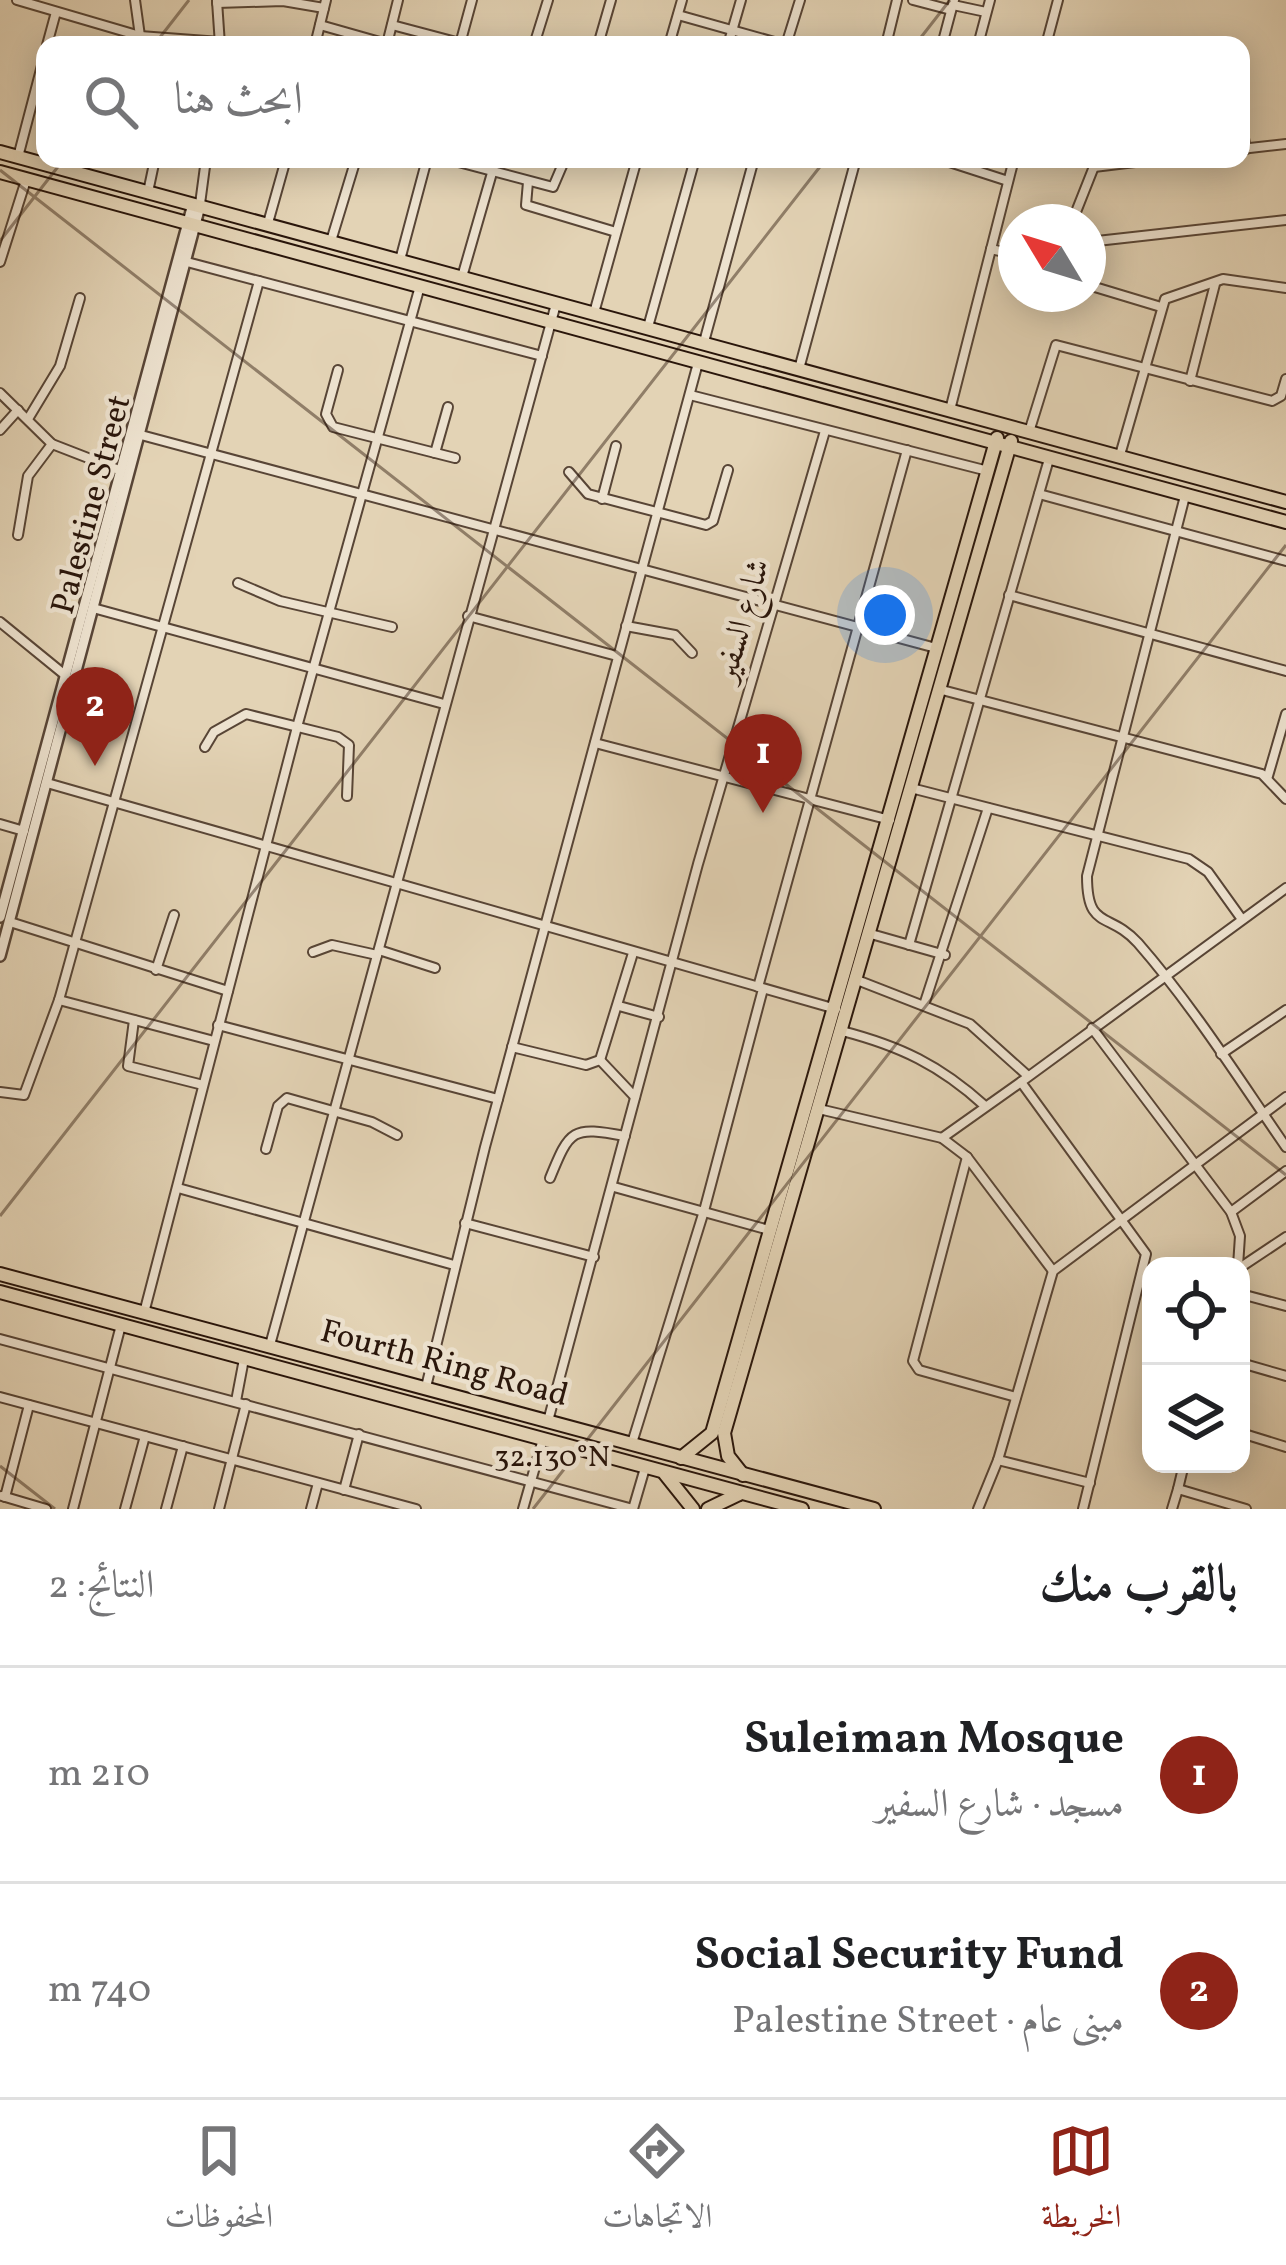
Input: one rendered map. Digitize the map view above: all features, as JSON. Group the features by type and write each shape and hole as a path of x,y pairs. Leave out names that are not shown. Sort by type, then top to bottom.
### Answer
{"main road":[{"path":"0,152 36,162"},
{"path":"59,168 1286,502"},
{"path":"0,172 1286,522"},
{"path":"681,1458 712,1433 769,1230 840,1010 865,894 936,648 1002,445 1015,428"},
{"path":"743,1475 728,1456 724,1432 842,1031 840,1010 857,980 971,586 994,470 967,436"},
{"path":"994,470 1028,452"},
{"path":"956,582 971,586"},
{"path":"865,894 881,898"},
{"name":"Fourth Ring Road","path":"0,1274 874,1509"},
{"name":"Fourth Ring Road","path":"0,1292 802,1509"},
{"path":"290,1372 293,1351"},
{"path":"323,1382 329,1361"},
{"path":"652,1468 682,1490 693,1509"},
{"path":"708,1509 742,1493"}],"street":[{"path":"17,0 136,36"},
{"path":"135,0 140,36"},
{"path":"389,36 398,0"},
{"path":"462,36 472,0"},
{"path":"537,36 548,0"},
{"path":"601,36 611,0"},
{"path":"672,36 682,0"},
{"path":"730,36 740,0"},
{"path":"789,36 800,0"},
{"path":"888,36 897,0"},
{"path":"913,0 986,12"},
{"path":"980,36 990,0"},
{"path":"1048,36 1058,0"},
{"path":"219,36 217,2 283,1 325,4 317,36"},
{"path":"944,36 953,5"},
{"path":"50,36 56,12"},
{"path":"678,15 756,36"},
{"path":"320,25 357,36"},
{"path":"392,25 431,36"},
{"path":"117,36 118,31"},
{"path":"18,157 36,88"},
{"path":"1250,148 1286,144"},
{"path":"81,174 83,168"},
{"path":"148,192 153,168"},
{"path":"197,203 204,168"},
{"path":"268,224 284,168"},
{"path":"331,241 353,168"},
{"path":"400,260 425,168"},
{"path":"478,168 555,187 562,168"},
{"path":"462,277 493,168"},
{"path":"594,313 634,168"},
{"path":"648,328 692,168"},
{"path":"704,344 752,168"},
{"path":"799,369 854,168"},
{"path":"968,168 1008,181"},
{"path":"950,410 1012,168"},
{"path":"1079,204 1093,168"},
{"path":"0,262 26,179"},
{"path":"528,182 526,205 616,232"},
{"name":"Palestine Street","path":"5,920 47,783 65,675 119,470 197,203"},
{"path":"1106,240 1286,220"},
{"name":"Palestine Street","path":"0,956 24,831 141,435 187,262 192,224"},
{"path":"991,249 998,251"},
{"path":"187,262 542,356"},
{"path":"1120,457 1161,307 1170,296 1226,279 1286,288"},
{"path":"0,1092 24,1095 59,1000 118,804 259,281"},
{"path":"1190,381 1216,282"},
{"path":"144,1313 297,727 421,285"},
{"path":"1106,290 1161,307"},
{"path":"28,419 60,365 80,298"},
{"path":"270,1345 556,303"},
{"path":"1015,428 1056,345 1272,401 1281,396 1286,379"},
{"path":"426,1387 465,1223 699,362"},
{"path":"338,370 326,418 333,427 454,458"},
{"path":"0,393 52,444 119,470"},
{"path":"690,395 994,470"},
{"path":"435,453 448,407"},
{"path":"0,430 18,410"},
{"name":"شارع السفير","path":"548,1421 724,775 825,430"},
{"path":"141,435 936,648"},
{"path":"18,535 28,476 52,444"},
{"path":"602,499 616,446"},
{"path":"632,1444 704,1211 907,450"},
{"path":"909,945 1050,458"},
{"path":"569,472 588,494 711,524 728,470"},
{"path":"1038,494 1286,561"},
{"path":"1186,494 1097,835 1088,876 1090,910 1132,937 1286,1147"},
{"path":"238,583 329,615 392,628"},
{"path":"1009,596 1286,671"},
{"path":"93,608 444,704"},
{"path":"468,616 618,656"},
{"path":"0,622 65,675"},
{"path":"626,626 675,635 692,653"},
{"path":"942,690 1268,776 1286,799"},
{"path":"205,746 214,732 246,714 349,745 347,796"},
{"path":"1268,776 1286,714"},
{"path":"595,743 902,823"},
{"path":"47,783 840,1010"},
{"path":"911,788 1199,865 1241,918"},
{"path":"924,1005 945,955 988,808"},
{"path":"0,824 24,831"},
{"path":"941,1138 1286,888"},
{"path":"156,970 174,915"},
{"path":"5,920 228,991"},
{"path":"871,934 945,955"},
{"path":"313,952 332,945 435,968"},
{"path":"600,1060 633,953"},
{"path":"857,980 970,1024 1025,1079 1146,1258 1083,1509"},
{"path":"59,1000 214,1041"},
{"path":"619,1006 658,1017"},
{"path":"1221,1054 1286,1010"},
{"path":"134,1020 128,1066 202,1085"},
{"path":"218,1025 498,1100"},
{"path":"1093,1028 1231,1212 1240,1236 1239,1257"},
{"path":"842,1031 897,1046 940,1066 985,1106"},
{"path":"512,1047 586,1065 600,1060"},
{"path":"600,1060 635,1097"},
{"path":"978,1509 998,1460 1053,1271 1286,1096"},
{"path":"266,1148 283,1100 332,1110 398,1135"},
{"path":"819,1109 941,1138 967,1157 1053,1271"},
{"path":"550,1178 565,1141 575,1132 586,1129 625,1136"},
{"path":"967,1157 913,1361 919,1370 1017,1397"},
{"path":"1231,1212 1286,1171"},
{"path":"614,1186 769,1230"},
{"path":"177,1188 454,1265"},
{"path":"465,1223 594,1257"},
{"path":"1250,1259 1286,1237"},
{"path":"1250,1296 1286,1306"},
{"path":"73,1509 122,1325"},
{"path":"0,1339 633,1509 652,1468"},
{"path":"221,1509 244,1359"},
{"path":"1248,1365 1286,1376"},
{"path":"0,1397 416,1509"},
{"path":"29,1405 2,1497 46,1509"},
{"path":"344,1490 359,1434"},
{"path":"125,1509 145,1436"},
{"path":"1250,1436 1286,1447"},
{"path":"523,1509 543,1439"},
{"path":"166,1509 183,1446"},
{"path":"998,1460 1090,1483"},
{"path":"1172,1509 1182,1473"},
{"path":"310,1509 318,1484"},
{"path":"1178,1490 1246,1509"},
{"path":"364,1509 368,1496"}],"place":[{"name":"Social Security Fund","path":"95,766"},
{"name":"Suleiman Mosque","path":"763,813"}]}
